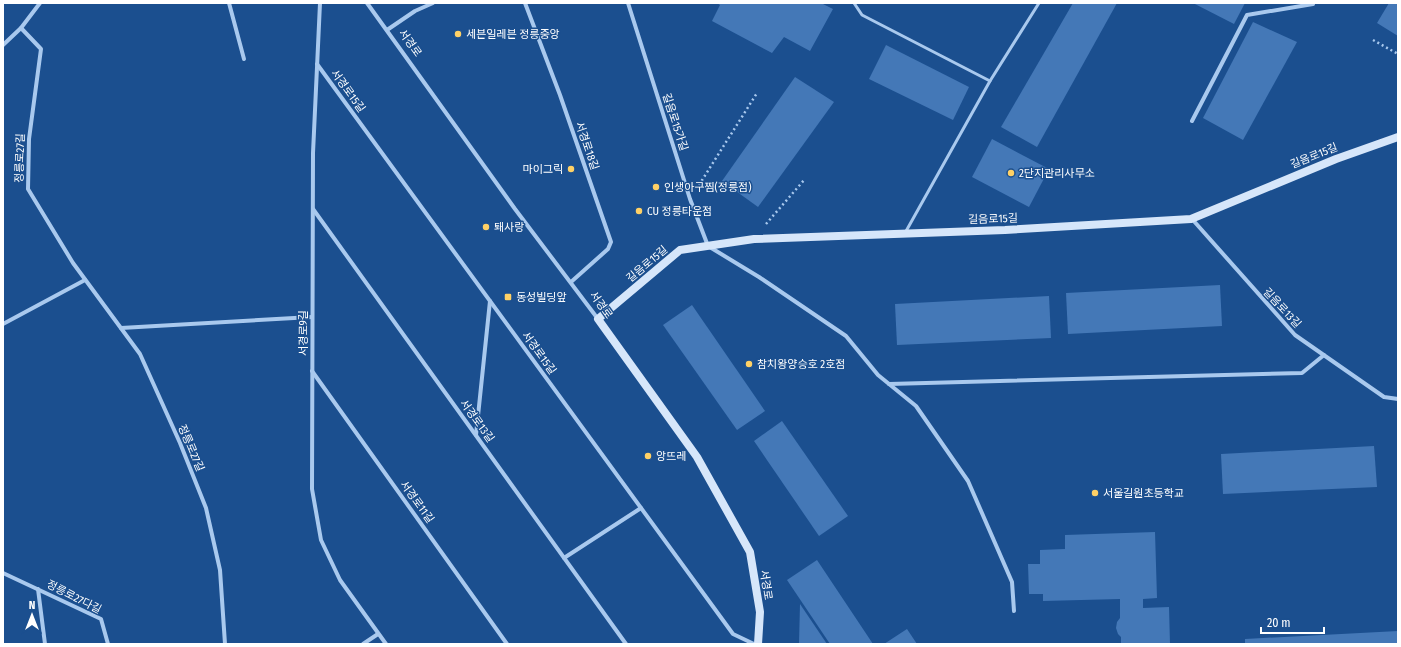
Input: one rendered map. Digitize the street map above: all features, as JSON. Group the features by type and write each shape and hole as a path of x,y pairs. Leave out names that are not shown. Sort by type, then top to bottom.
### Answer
{"street":[{"path":"3,46 21,28 40,3"},
{"path":"229,3 244,59"},
{"name":"서경로9길","path":"320,3 312,208 312,489 321,540 340,580 386,644"},
{"name":"서경로","path":"367,3 697,457 750,552 760,612 758,644"},
{"name":"서경로18길","path":"525,3 560,95 611,242 608,249 570,282"},
{"name":"길음로15가길","path":"628,3 690,199 708,246"},
{"path":"387,30 415,11 429,4"},
{"path":"1192,121 1247,15 1313,4"},
{"name":"정릉로27길","path":"21,28 41,49 29,139 28,189 73,263 140,354 180,443 206,508 220,570 225,644"},
{"name":"서경로15길","path":"317,64 734,634 754,644"},
{"name":"길음로15길","path":"598,319 680,250 754,239 1006,230 1192,219 1336,159 1398,137"},
{"name":"서경로13길","path":"312,208 625,642"},
{"name":"길음로13길","path":"1192,219 1295,335 1384,397 1398,399"},
{"path":"708,246 758,277 846,336 878,375 916,406 968,481 1012,582 1014,611"},
{"path":"3,324 85,280"},
{"path":"476,435 490,301"},
{"path":"121,328 312,317"},
{"path":"889,384 1302,373 1324,355"},
{"name":"서경로11길","path":"312,370 507,644"},
{"path":"564,558 641,508"},
{"name":"정릉로27다길","path":"3,573 101,619 108,644"},
{"path":"38,589 45,644"},
{"path":"363,644 378,634"},
{"path":"620,644 625,642"}],"lane":[{"path":"854,3 862,15 990,81"},
{"path":"905,233 990,81 1039,3"}],"path":[{"path":"1373,40 1398,54"},
{"path":"690,199 757,93"},
{"path":"754,239 805,179"}],"building":[{"path":"717,3 821,3 833,9 810,51 784,37 772,53 712,21 720,5"},
{"path":"1073,3 1117,3 1037,147 1001,127"},
{"path":"1193,3 1245,3 1234,24"},
{"path":"1389,3 1398,3 1398,36 1377,23"},
{"path":"1253,22 1297,42 1243,140 1203,118"},
{"path":"886,45 969,87 953,120 869,79"},
{"path":"795,77 834,102 758,207 722,181"},
{"name":"2단지관리사무소","path":"992,139 1049,169 1029,207 972,177"},
{"path":"1220,285 1222,326 1068,334 1066,293"},
{"path":"1049,296 1051,338 897,345 895,304"},
{"path":"692,305 765,411 737,430 663,325"},
{"path":"782,421 848,516 819,536 754,441"},
{"path":"1374,446 1377,487 1223,494 1221,454"},
{"path":"1155,532 1157,598 1143,599 1143,608 1169,607 1170,644 1121,644 1121,637 1116,628 1117,622 1120,618 1120,599 1043,601 1043,594 1029,594 1028,564 1040,564 1040,550 1065,549 1065,535"},
{"path":"817,560 873,644 830,644 787,580"},
{"path":"800,604 827,644 799,644"},
{"path":"907,629 917,644 884,644"},
{"path":"1398,631 1398,644 1245,644 1245,639"}],"place":[{"name":"세븐일레븐 정릉중앙","path":"458,34"},
{"name":"마이그릭","path":"571,169"},
{"name":"2단지관리사무소","path":"1011,173"},
{"name":"인생아구찜(정릉점)","path":"656,187"},
{"name":"CU 정릉타운점","path":"639,211"},
{"name":"퇘사랑","path":"486,227"},
{"name":"동성빌딩앞","path":"508,297"},
{"name":"참치왕양승호 2호점","path":"749,364"},
{"name":"앙뜨레","path":"648,456"},
{"name":"서울길원초등학교","path":"1095,493"}]}
